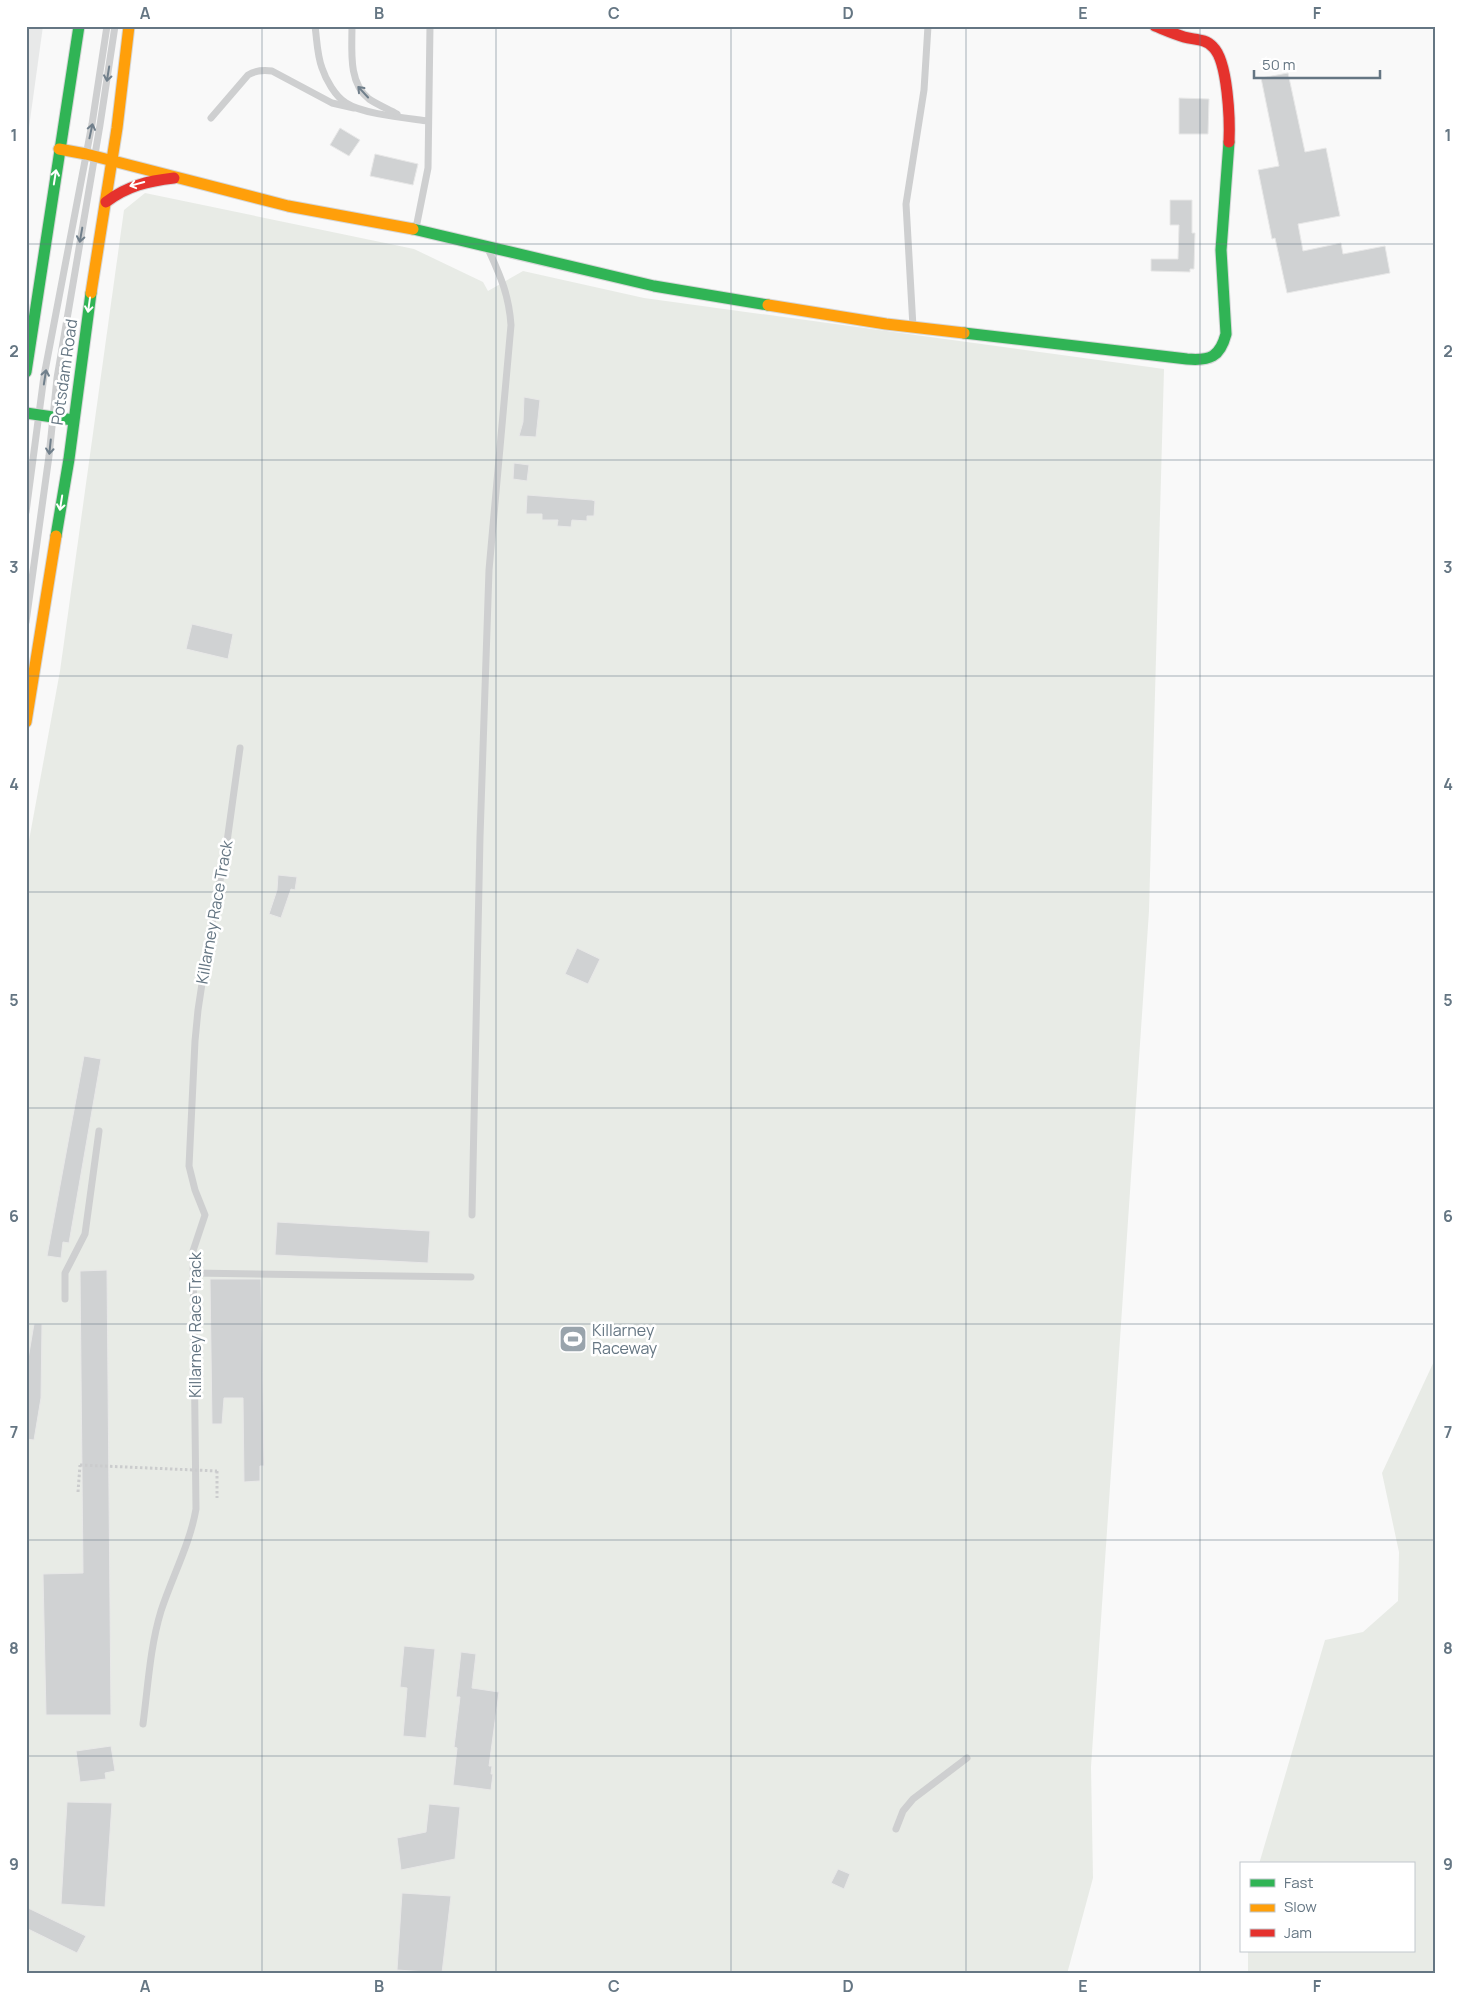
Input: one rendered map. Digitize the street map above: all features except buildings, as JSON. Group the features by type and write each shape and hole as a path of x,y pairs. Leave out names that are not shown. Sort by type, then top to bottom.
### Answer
{"street":[{"path":"26,372 79,26"},
{"name":"Potsdam Road","path":"26,722 73,420 96,256 106,202 129,26"},
{"path":"59,149 90,155 288,206 416,229 654,286 913,327 1192,360 1214,357 1224,346 1226,334 1221,250 1230,123 1228,97 1220,59 1214,47 1203,40 1187,38 1155,26"},
{"path":"106,202 117,192 128,186 146,181 174,178"},
{"path":"26,413 73,420"}],"lane":[{"path":"26,622 57,378 107,26"},
{"path":"26,512 44,376 115,26"},
{"path":"316,26 322,68 337,94 344,102 354,108"},
{"path":"352,26 352,52 356,84 370,99 404,118"},
{"path":"416,229 428,168 430,26"},
{"path":"913,327 906,204 924,90 928,26"},
{"path":"211,118 248,75 263,70 272,71 332,103 428,121"},
{"path":"472,1215 480,837 489,570 511,325 510,306 506,290 486,245"},
{"name":"Killarney Race Track","path":"143,1724 153,1641 162,1610 192,1528 196,1510 192,1251 205,1215 195,1190 190,1166 197,1018 208,944 226,849 240,748"},
{"path":"65,1298 65,1273 85,1234 99,1131"},
{"path":"193,1273 471,1277"},
{"path":"896,1829 903,1811 913,1799 967,1758"}],"path":[{"path":"78,1492 80,1465 217,1471 217,1498"}],"shaded area":[{"path":"26,26 43,26 26,149"},
{"name":"Killarney Raceway","path":"145,193 414,249 483,282 488,291 523,271 644,298 1164,369 1149,911 1091,1767 1093,1878 1067,1974 26,1974 26,857 60,671 124,210"},
{"path":"1436,1357 1436,1974 1248,1974 1248,1952 1414,1952 1414,1862 1260,1862 1325,1640 1363,1632 1398,1601 1399,1552 1382,1473"}],"traffic: fast":[{"path":"26,372 79,26"},
{"path":"964,333 1187,359 1202,359 1213,356 1221,348 1226,334 1221,250 1229,142"},
{"path":"413,229 654,286 768,305"},
{"path":"56,536 69,459 91,293"},
{"path":"26,413 73,420"}],"traffic: slow":[{"path":"91,293 117,128 129,26"},
{"path":"59,149 86,154 288,206 413,229"},
{"path":"768,305 886,324 964,333"},
{"path":"26,722 56,536"}],"traffic: jam":[{"path":"1155,26 1184,37 1206,42 1218,54 1227,92 1229,142"},
{"path":"106,202 114,196 138,185 174,178"}],"place":[{"name":"Killarney Raceway","path":"573,1339"}]}
